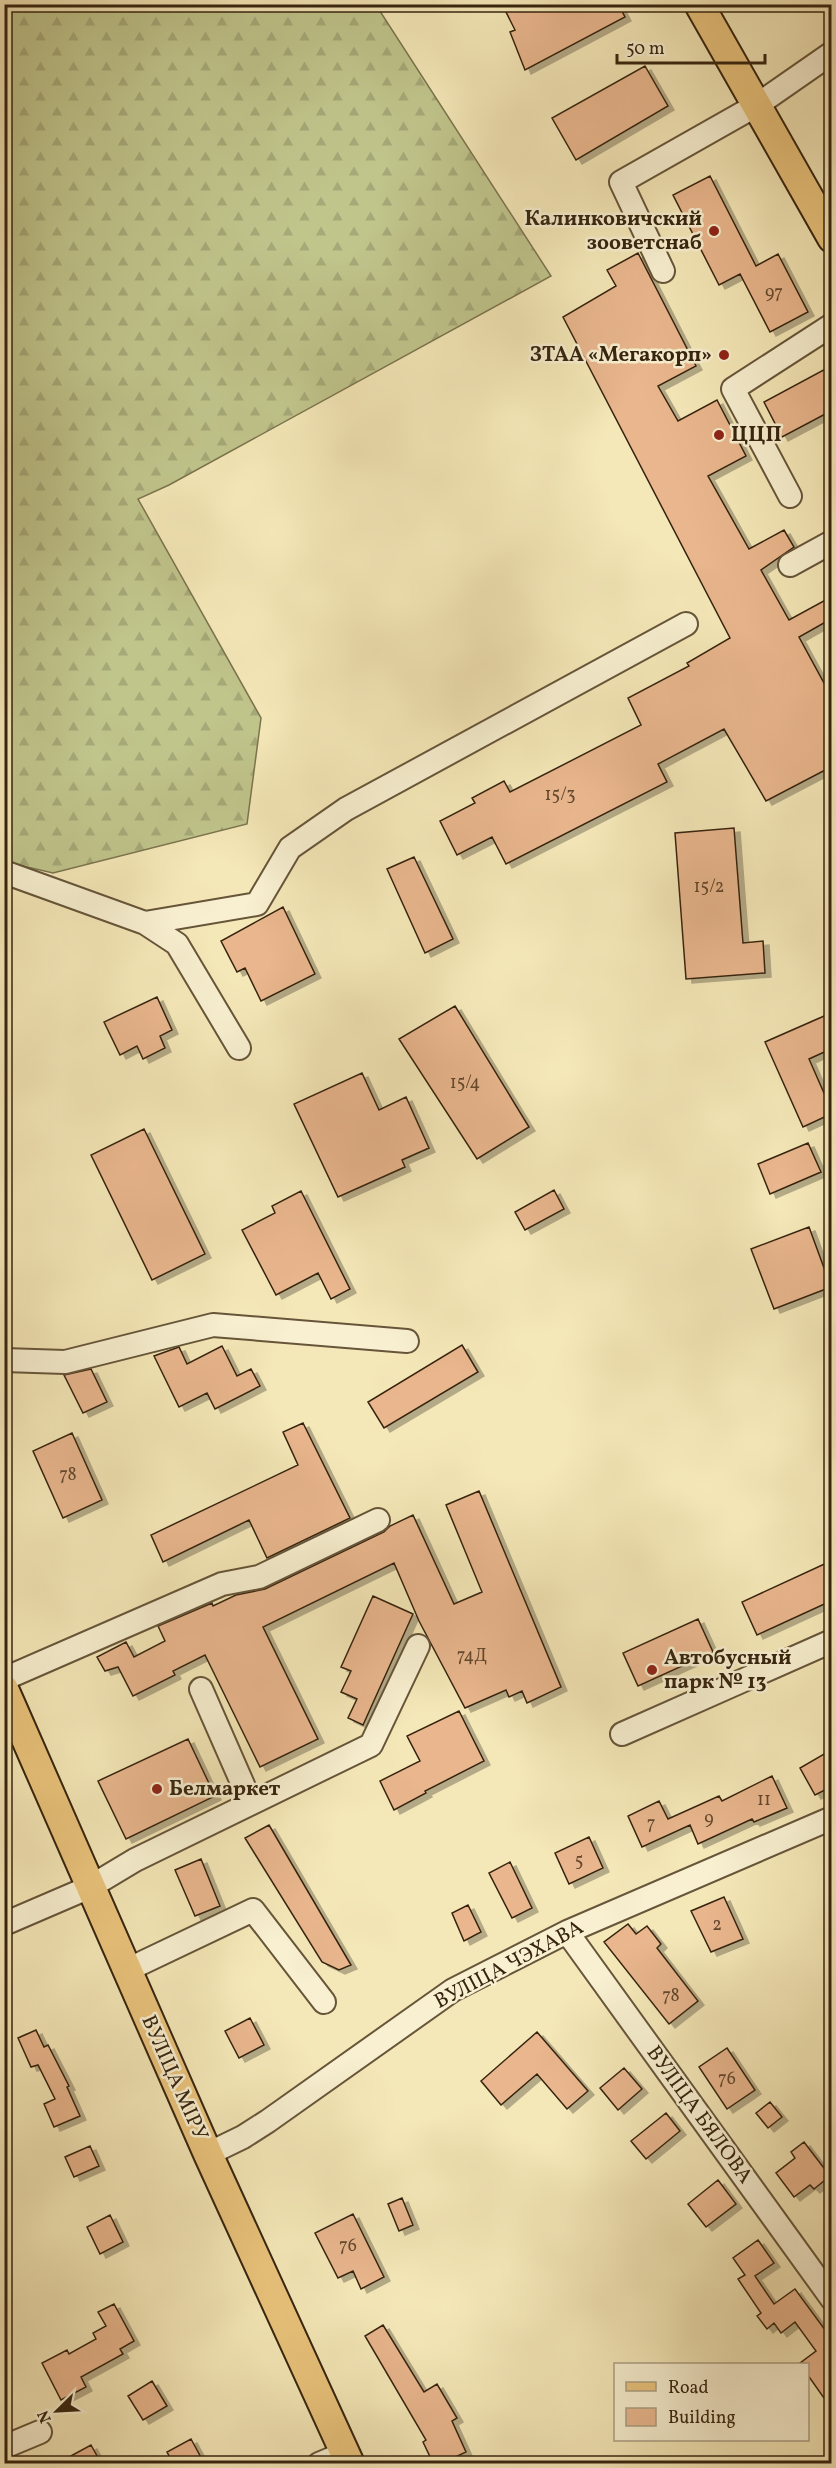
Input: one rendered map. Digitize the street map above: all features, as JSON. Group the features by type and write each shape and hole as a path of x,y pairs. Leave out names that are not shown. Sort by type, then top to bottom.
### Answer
{"main road":[{"path":"699,4 831,238"},
{"name":"ВУЛІЦА МІРУ","path":"4,1689 208,2154 348,2458"}],"street":[{"path":"663,271 621,182 757,105 831,53"},
{"path":"790,496 733,389 831,325"},
{"path":"790,565 831,542"},
{"path":"145,922 257,904 290,848 346,809 686,624"},
{"path":"4,872 145,922 177,944 239,1048"},
{"path":"4,1360 65,1362 213,1325 407,1341"},
{"path":"4,1679 222,1584 259,1577 378,1520"},
{"path":"622,1734 831,1641"},
{"path":"4,1924 90,1887 135,1860 371,1745 418,1646"},
{"path":"201,1689 251,1803"},
{"name":"ВУЛІЦА ЧЭХАВА","path":"208,2154 243,2137 268,2121 453,1990 567,1932 831,1818"},
{"path":"127,1970 253,1911 324,2002"},
{"name":"ВУЛІЦА БЯЛОВА","path":"567,1932 831,2298"},
{"path":"4,2447 40,2432"},
{"path":"319,2463 348,2458"}],"green space":[{"path":"5,5 376,5 551,276 169,485 138,499 261,718 247,824 53,873 5,862"}],"building":[{"path":"502,4 618,4 625,17 525,70 510,32 515,30"},
{"path":"645,66 668,106 576,160 552,118"},
{"name":"Калинковичский зооветснаб","path":"710,176 756,266 778,254 808,312 770,332 740,274 719,285 673,195"},
{"path":"638,253 696,366 658,386 678,421 717,400 746,456 708,476 749,549 784,530 794,547 761,570 789,620 831,597 831,619 799,637 831,696 831,767 766,801 724,729 658,764 667,782 506,864 492,837 457,855 440,821 475,803 472,798 504,781 510,792 641,725 628,698 689,666 687,663 730,638 563,317 616,286 607,270"},
{"path":"831,366 831,411 782,437 764,402"},
{"path":"734,828 743,943 763,941 765,973 686,979 675,833"},
{"path":"414,857 453,939 425,953 387,869"},
{"path":"283,907 315,974 261,1001 245,968 237,972 221,941"},
{"path":"157,997 172,1030 160,1036 165,1048 143,1059 137,1046 120,1055 104,1022"},
{"path":"455,1006 529,1127 477,1159 399,1039"},
{"path":"831,1013 831,1049 809,1059 831,1109 831,1114 803,1127 765,1042"},
{"path":"362,1073 379,1110 406,1097 429,1148 402,1160 405,1167 338,1197 294,1104"},
{"path":"144,1129 205,1254 152,1280 91,1155"},
{"path":"808,1143 821,1172 770,1194 758,1164"},
{"path":"554,1190 564,1209 525,1230 515,1212"},
{"path":"301,1191 350,1289 331,1299 318,1273 276,1295 242,1230 275,1213 272,1206"},
{"path":"809,1227 831,1287 774,1309 751,1249"},
{"path":"462,1345 478,1372 384,1428 368,1402"},
{"path":"222,1346 237,1376 251,1369 260,1386 215,1409 207,1393 179,1407 154,1356 179,1347 187,1364"},
{"path":"91,1369 107,1402 83,1413 64,1375"},
{"path":"303,1423 350,1518 267,1558 249,1520 163,1562 151,1535 298,1465 283,1432"},
{"path":"72,1433 102,1500 63,1518 33,1451"},
{"path":"479,1491 561,1687 527,1703 522,1691 509,1697 506,1690 465,1708 419,1621 394,1563 263,1627 318,1739 260,1767 205,1655 173,1671 175,1675 133,1696 118,1667 105,1671 97,1657 126,1642 134,1657 165,1641 158,1626 212,1603 213,1606 236,1595 265,1589 384,1532 390,1526 413,1515 454,1604 482,1592 446,1505"},
{"path":"831,1561 831,1601 757,1635 742,1602"},
{"path":"373,1596 413,1614 363,1725 348,1718 357,1699 341,1692 351,1671 341,1667"},
{"name":"Автобусный парк № 13","path":"698,1619 713,1652 638,1686 623,1653"},
{"path":"459,1711 484,1761 425,1791 426,1793 394,1810 380,1781 420,1761 407,1736"},
{"name":"Белмаркет","path":"188,1739 215,1796 126,1839 98,1781"},
{"path":"831,1750 831,1787 815,1795 800,1768"},
{"path":"772,1776 787,1808 754,1822 752,1819 698,1844 690,1825 642,1847 628,1816 659,1801 668,1819 719,1796 722,1801"},
{"path":"269,1825 351,1965 339,1970 322,1962 245,1838"},
{"path":"589,1837 603,1868 569,1884 555,1853"},
{"path":"201,1859 220,1906 195,1916 175,1870"},
{"path":"510,1862 532,1908 512,1918 489,1873"},
{"path":"724,1897 743,1939 711,1952 691,1911"},
{"path":"468,1905 481,1932 464,1941 452,1913"},
{"path":"628,1924 636,1934 647,1926 661,1944 657,1948 698,2001 669,2024 604,1942"},
{"path":"250,2018 264,2045 239,2058 225,2031"},
{"path":"36,2030 44,2047 48,2045 69,2086 67,2087 80,2116 54,2127 44,2104 55,2099 38,2065 31,2067 18,2038"},
{"path":"537,2032 588,2091 567,2109 537,2074 501,2105 481,2081"},
{"path":"727,2048 755,2090 727,2109 699,2067"},
{"path":"624,2068 642,2089 618,2110 600,2088"},
{"path":"770,2102 782,2117 768,2128 756,2113"},
{"path":"666,2113 680,2131 646,2159 631,2141"},
{"path":"804,2142 830,2176 814,2189 810,2185 794,2197 776,2173 795,2158 791,2152"},
{"path":"90,2146 99,2166 74,2177 65,2157"},
{"path":"718,2180 736,2204 706,2227 688,2204"},
{"path":"402,2198 413,2225 399,2231 388,2204"},
{"path":"353,2214 384,2277 361,2289 353,2271 338,2278 315,2233"},
{"path":"110,2215 123,2242 100,2254 87,2227"},
{"path":"758,2240 774,2263 755,2276 774,2304 795,2289 831,2338 831,2408 809,2377 809,2363 800,2363 816,2351 795,2322 781,2333 774,2323 767,2329 757,2316 761,2313 738,2279 745,2275 733,2258"},
{"path":"114,2304 134,2341 120,2349 123,2354 81,2377 86,2387 61,2400 42,2363 67,2350 69,2354 96,2339 93,2333 106,2326 98,2312"},
{"path":"383,2325 424,2392 437,2384 457,2418 452,2421 466,2452 443,2463 433,2463 423,2442 426,2440 365,2336"},
{"path":"152,2381 167,2406 143,2420 128,2396"},
{"path":"191,2439 204,2463 173,2463 167,2452"},
{"path":"91,2445 101,2463 58,2463"}],"place":[{"name":"Калинковичский зооветснаб","path":"714,231"},
{"name":"ЗТАА «Мегакорп»","path":"724,355"},
{"name":"ЦЦП","path":"719,435"},
{"name":"Автобусный парк № 13","path":"652,1670"},
{"name":"Белмаркет","path":"157,1789"}]}
